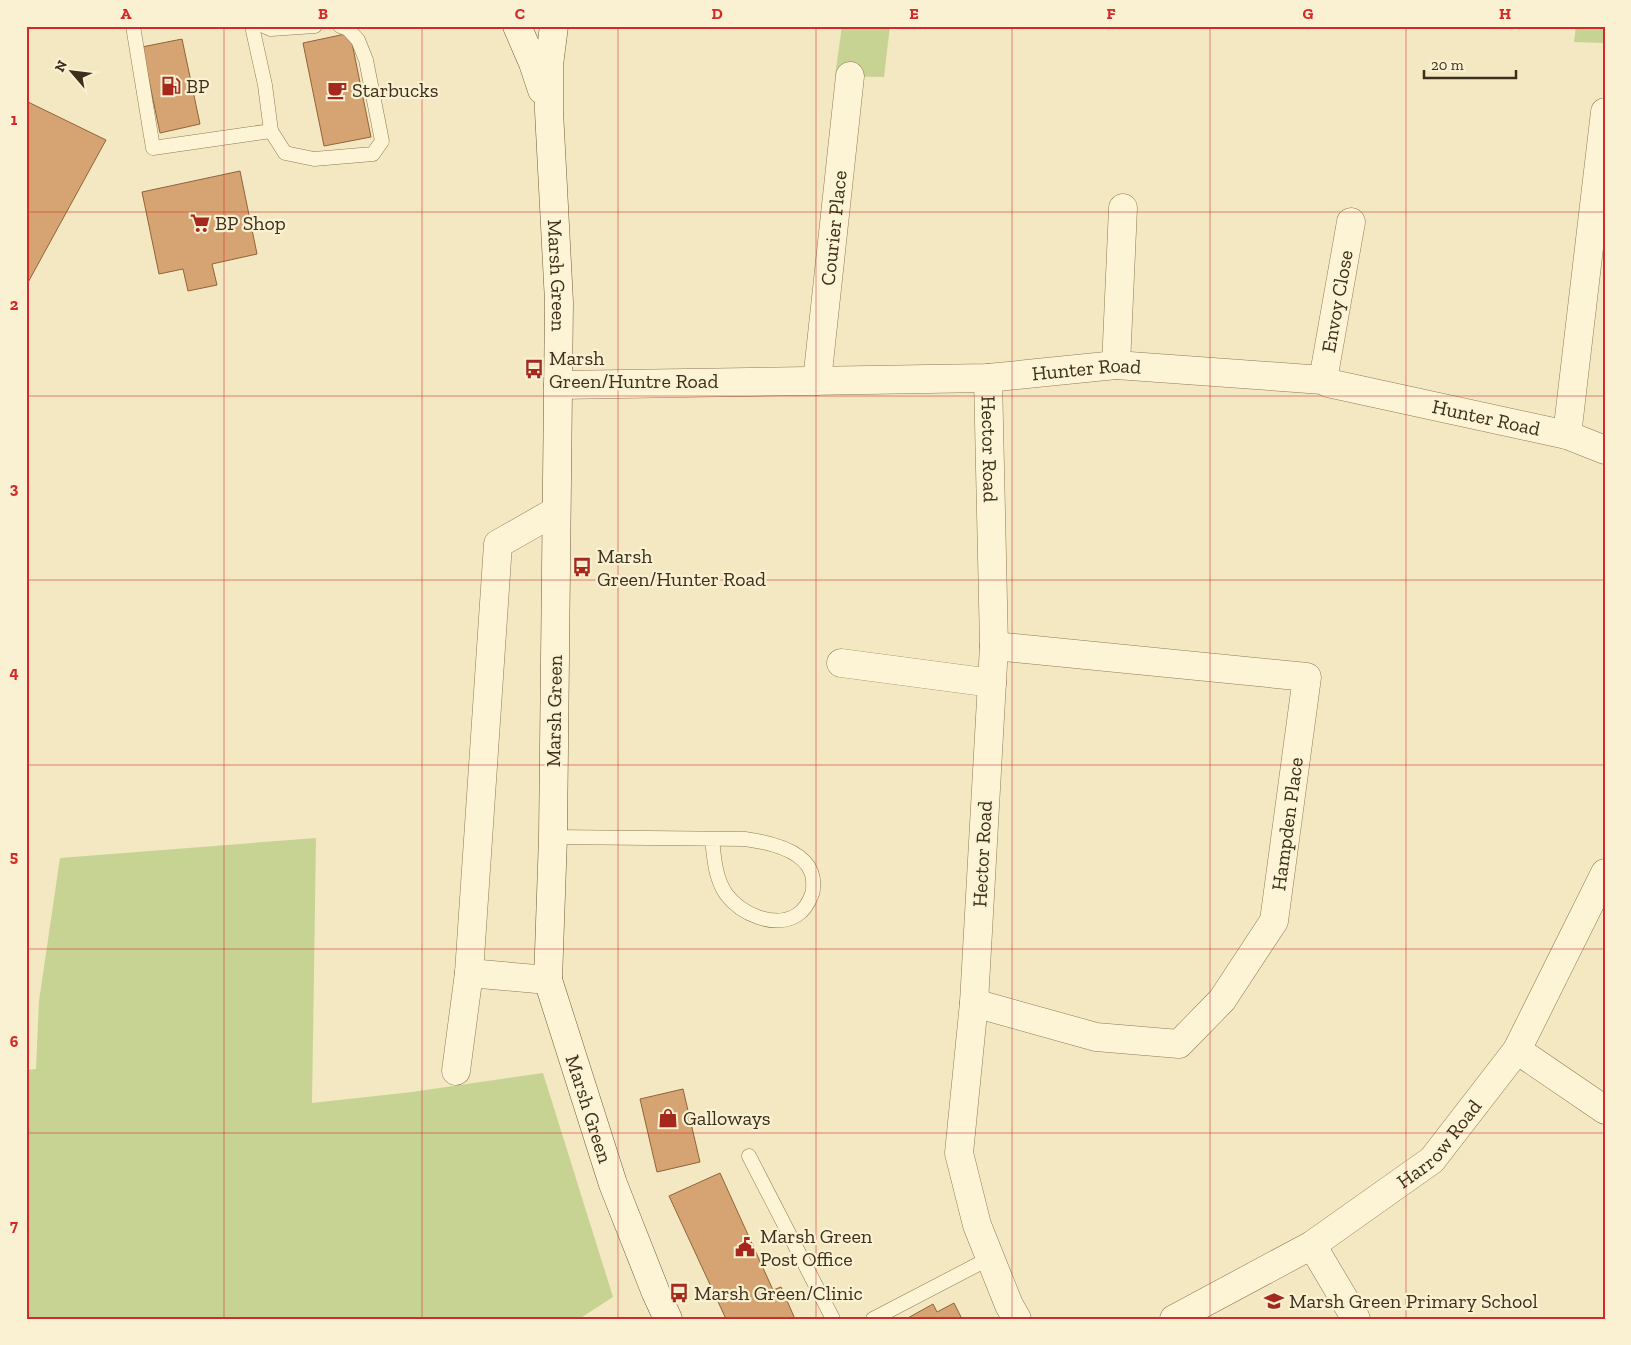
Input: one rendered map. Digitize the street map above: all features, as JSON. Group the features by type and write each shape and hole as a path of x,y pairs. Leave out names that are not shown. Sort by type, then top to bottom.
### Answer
{"street":[{"name":"Marsh Green","path":"517,26 533,63 549,111"},
{"name":"Marsh Green","path":"554,26 549,65 549,111 559,302 553,837 548,980 613,1184 668,1319"},
{"name":"Courier Place","path":"816,381 850,76"},
{"path":"1567,435 1605,112"},
{"path":"1116,365 1123,208"},
{"name":"Envoy Close","path":"1323,380 1351,222"},
{"name":"Hunter Road","path":"558,385 988,378 1116,365 1323,380 1328,383 1567,435 1605,450"},
{"name":"Hector Road","path":"988,378 994,646 974,1003 959,1153 978,1226 1009,1305 1017,1319"},
{"path":"456,1071 469,973 498,544 556,511"},
{"name":"Hampden Place","path":"974,1003 1096,1037 1179,1044 1222,1000 1274,921 1307,677 994,646"},
{"path":"841,663 992,683"},
{"name":"Harrow Road","path":"1174,1319 1312,1245 1432,1160 1517,1050 1605,873"},
{"path":"469,973 548,980"},
{"path":"1517,1050 1605,1110"},
{"path":"1312,1245 1356,1319"}],"lane":[{"path":"133,26 153,148 271,131"},
{"path":"252,26 265,86 271,131 285,153 314,159 373,154 382,141 366,60 358,40 348,29 340,26"},
{"path":"264,26 271,29 315,26"},
{"path":"553,837 745,839 769,842 787,849 803,861 812,874 814,890 809,903 799,914 787,920 771,920 757,916 740,907 727,894 718,878 712,839"},
{"path":"749,1156 833,1319"},
{"path":"873,1319 990,1258"}],"green space":[{"path":"842,26 890,26 884,77 835,76"},
{"path":"1576,26 1605,26 1605,43 1574,42"},
{"path":"316,838 312,1103 412,1092 543,1073 613,1297 579,1319 26,1319 26,1070 36,1069 39,1001 60,858"}],"building":[{"name":"Starbucks","path":"350,33 371,137 324,146 303,43"},
{"name":"BP","path":"182,39 200,124 160,133 142,47"},
{"path":"26,101 106,140 26,286"},
{"name":"BP Shop","path":"240,171 257,254 212,264 217,285 188,291 183,269 159,274 142,192"},
{"path":"683,1089 700,1162 657,1172 640,1099"},
{"path":"720,1173 773,1290 781,1287 795,1319 726,1319 669,1196"},
{"path":"954,1303 962,1319 906,1319 933,1304 937,1312"}],"place":[{"name":"BP","path":"171,86"},
{"name":"Starbucks","path":"337,90"},
{"name":"BP Shop","path":"200,223"},
{"name":"Marsh Green/Huntre Road","path":"534,369"},
{"name":"Marsh Green/Hunter Road","path":"582,567"},
{"name":"Galloways","path":"668,1118"},
{"name":"Marsh Green Post Office","path":"745,1247"},
{"name":"Marsh Green/Clinic","path":"679,1293"},
{"name":"Marsh Green Primary School","path":"1274,1301"}]}
